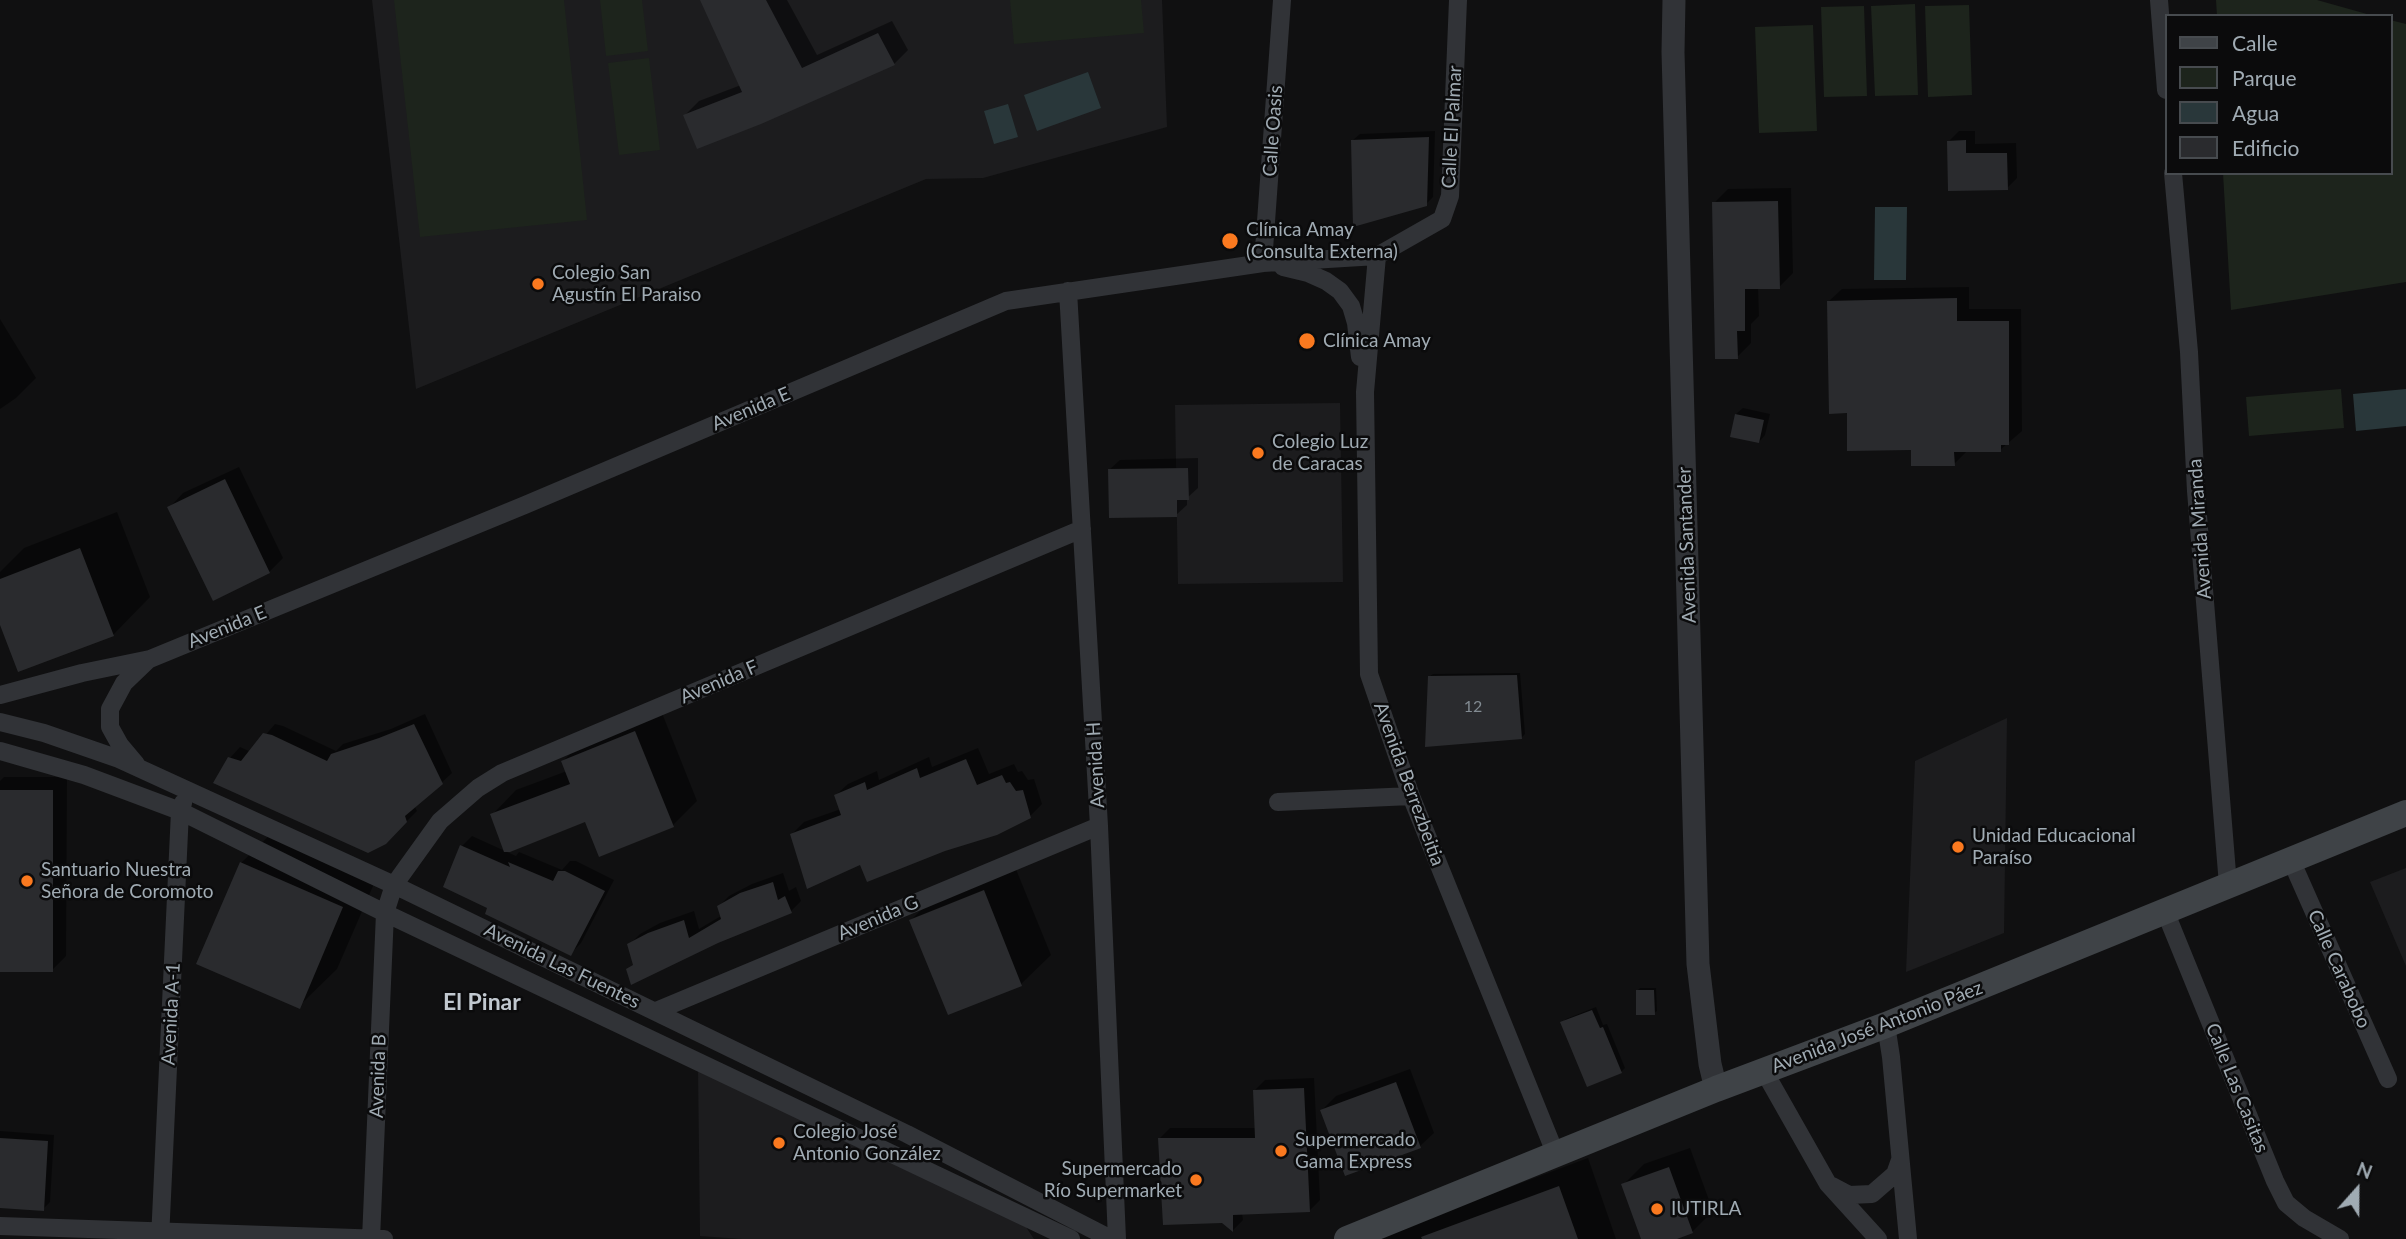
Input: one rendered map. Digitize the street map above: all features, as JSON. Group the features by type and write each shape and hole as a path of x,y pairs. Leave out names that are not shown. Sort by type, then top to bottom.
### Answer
{"main road":[{"name":"Avenida José Antonio Páez","path":"1347,1239 1716,1089 1886,1025 2406,814"}],"street":[{"name":"Calle Oasis","path":"1263,263 1282,0"},
{"name":"Calle El Palmar","path":"1377,256 1442,219 1450,196 1458,0"},
{"name":"Avenida Santander","path":"1674,0 1673,52 1698,964 1710,1064 1716,1089"},
{"path":"2159,0 2164,64"},
{"name":"Avenida Miranda","path":"2173,175 2189,352 2196,491 2228,885"},
{"name":"Avenida E","path":"0,695 82,673 150,659 525,505 1006,301 1263,263 1377,256"},
{"name":"Avenida Berrezbeitia","path":"1377,256 1365,392 1369,674 1411,796 1556,1155"},
{"name":"Avenida Berrezbeitia","path":"1263,263 1308,273 1340,291 1351,306 1356,323 1365,392"},
{"name":"Avenida H","path":"1068,291 1099,825 1117,1239"},
{"name":"Avenida F","path":"384,914 394,886 440,821 478,788 502,773 1082,529"},
{"name":"Avenida E","path":"141,769 120,745 110,727 110,709 124,683 150,659"},
{"name":"Avenida Las Fuentes","path":"0,722 44,733 189,790 656,1011 907,1134 1111,1239"},
{"name":"Avenida Las Fuentes","path":"0,751 84,775 180,811 384,914 1050,1232 1071,1239"},
{"name":"Avenida A-1","path":"160,1236 180,811 189,790"},
{"path":"1278,802 1411,796"},
{"name":"Avenida G","path":"656,1011 1099,825"},
{"name":"Calle Carabobo","path":"2291,860 2388,1079"},
{"name":"Calle Las Casitas","path":"2165,911 2274,1181 2286,1203 2304,1218 2340,1239"},
{"name":"Avenida B","path":"371,1239 384,914"},
{"path":"643,1037 656,1011"},
{"path":"1886,1025 1908,1239"},
{"path":"1764,1071 1828,1184 1878,1239"},
{"path":"1828,1184 1849,1195 1872,1194 1895,1174 1900,1160"},
{"path":"0,1226 160,1236 384,1239"}],"shaded area":[{"name":"Colegio San Agustín El Paraiso","path":"372,0 1162,0 1167,127 983,178 926,179 416,389"},
{"name":"Colegio Luz de Caracas","path":"1340,403 1343,582 1178,584 1175,405"},
{"name":"Unidad Educacional Paraíso","path":"2007,718 2004,933 1906,972 1915,761"},
{"path":"2406,868 2406,966 2370,882"},
{"name":"Colegio José Antonio González","path":"698,1068 981,1201 1026,1227 1034,1239 742,1239 700,1236"}],"green space":[{"path":"394,0 564,0 587,220 420,237"},
{"path":"600,0 642,0 648,51 606,56"},
{"path":"1010,0 1141,0 1144,33 1014,44"},
{"path":"2216,0 2317,0 2367,14 2217,14"},
{"path":"1915,4 1918,95 1875,96 1871,6"},
{"path":"1969,5 1972,95 1928,97 1925,6"},
{"path":"1864,6 1867,96 1824,97 1821,7"},
{"path":"2392,20 2406,24 2406,282 2231,310 2223,175 2392,175"},
{"path":"1813,25 1817,131 1759,133 1755,27"},
{"path":"649,58 660,150 619,155 608,63"},
{"path":"2341,389 2344,428 2249,436 2246,397"}],"water":[{"path":"1088,72 1101,108 1037,131 1024,95"},
{"path":"1008,104 1018,137 994,144 984,111"},
{"path":"1875,207 1907,207 1906,280 1874,280"},
{"path":"2406,389 2406,426 2356,431 2353,394"}],"building":[{"path":"700,0 766,0 802,68 878,33 895,65 697,149 683,115 742,92"},
{"path":"1429,137 1427,206 1353,227 1351,140"},
{"path":"1966,140 1966,153 2007,153 2008,190 1948,191 1947,141"},
{"path":"1778,201 1780,289 1745,289 1745,331 1737,331 1738,359 1715,359 1712,202"},
{"path":"1957,298 1957,321 2009,321 2009,445 2001,445 2001,452 1954,452 1955,466 1911,466 1911,450 1847,451 1847,413 1829,414 1827,301"},
{"path":"1735,414 1764,420 1759,443 1730,437"},
{"path":"1188,468 1189,500 1177,500 1177,517 1109,518 1108,469"},
{"path":"225,479 270,573 213,601 167,507"},
{"path":"80,548 114,636 18,672 0,625 0,579"},
{"path":"1517,675 1522,739 1425,747 1428,676"},
{"path":"414,724 443,784 405,816 407,822 386,844 368,853 213,783 228,757 241,761 263,733 327,761 331,754"},
{"path":"635,731 674,827 599,857 585,822 504,852 490,814 570,784 561,761"},
{"path":"966,759 977,785 1002,775 1006,783 1010,782 1016,791 1023,790 1031,818 997,835 945,851 867,882 860,865 807,889 790,834 841,815 834,795 865,782 867,790 917,768 920,778"},
{"name":"Santuario Nuestra Señora de Coromoto","path":"0,790 53,790 53,972 0,972"},
{"path":"460,845 510,867 508,862 553,881 558,871 565,871 605,891 571,956 485,914 487,908 443,887"},
{"path":"240,862 343,907 300,1009 196,964"},
{"path":"773,882 778,900 785,896 792,913 718,943 631,985 626,969 633,965 627,944 684,920 689,938 721,919 717,906 740,893"},
{"path":"984,890 1022,986 948,1015 909,920"},
{"path":"1636,990 1654,990 1655,1015 1636,1015"},
{"path":"1592,1010 1600,1028 1603,1027 1622,1073 1587,1087 1560,1022"},
{"path":"1396,1082 1421,1148 1345,1176 1320,1110"},
{"path":"1304,1088 1310,1212 1233,1215 1233,1232 1222,1223 1163,1225 1158,1138 1255,1138 1253,1090"},
{"path":"0,1138 48,1141 44,1211 0,1208"},
{"name":"IUTIRLA","path":"1669,1167 1693,1233 1677,1239 1641,1239 1621,1184"},
{"path":"1559,1186 1578,1239 1421,1237"}],"place":[{"name":"Clínica Amay (Consulta Externa)","path":"1230,241"},
{"name":"Colegio San Agustín El Paraiso","path":"538,284"},
{"name":"Clínica Amay","path":"1307,341"},
{"name":"Colegio Luz de Caracas","path":"1258,453"},
{"name":"Unidad Educacional Paraíso","path":"1958,847"},
{"name":"Santuario Nuestra Señora de Coromoto","path":"27,881"},
{"name":"Colegio José Antonio González","path":"779,1143"},
{"name":"Supermercado Gama Express","path":"1281,1151"},
{"name":"Supermercado Río Supermarket","path":"1196,1180"},
{"name":"IUTIRLA","path":"1657,1209"}],"district":[{"name":"El Pinar","path":"482,1003"}]}
